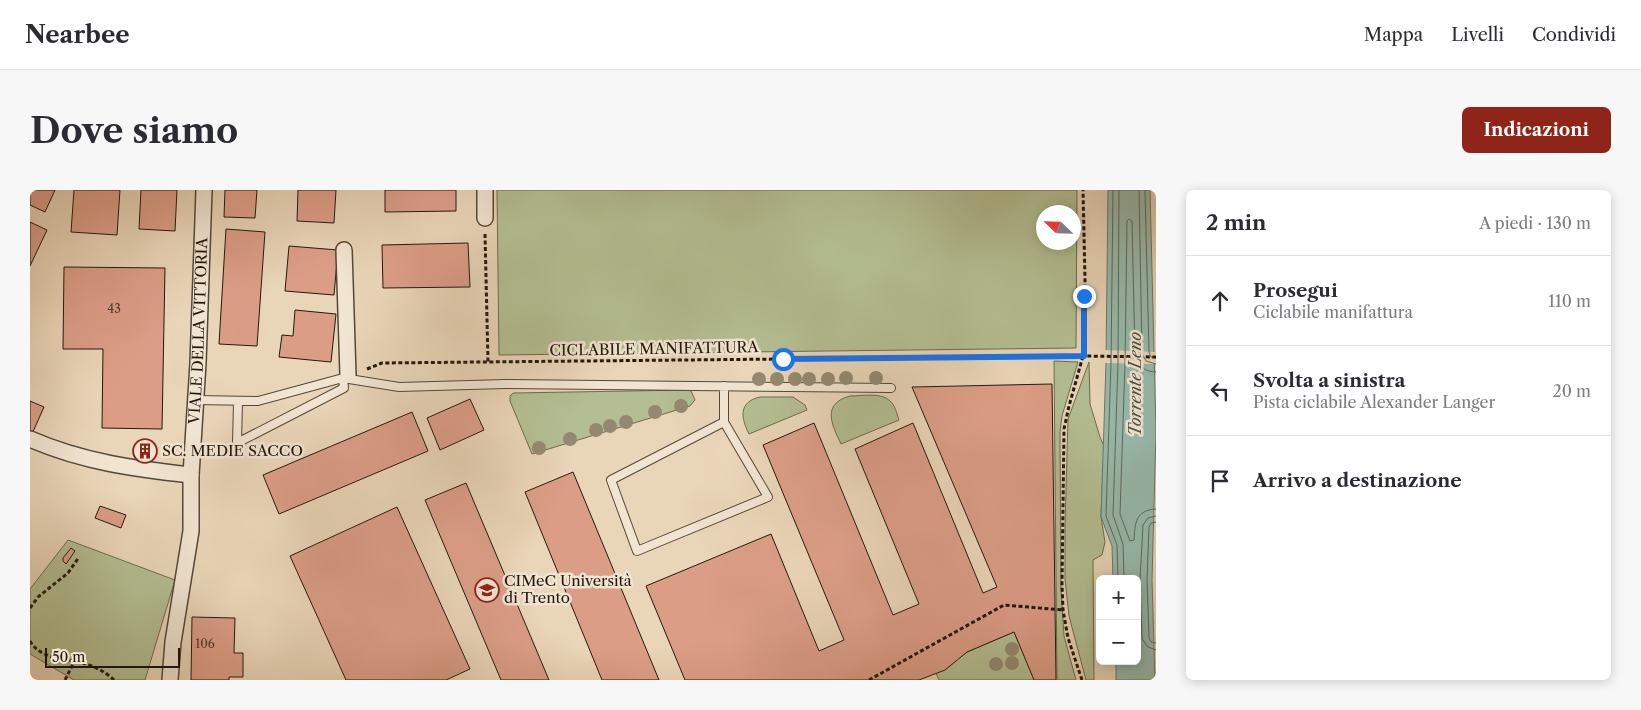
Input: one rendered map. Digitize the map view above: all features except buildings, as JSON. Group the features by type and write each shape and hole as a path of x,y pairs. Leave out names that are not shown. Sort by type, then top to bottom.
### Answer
{"street":[{"name":"VIALE DELLA VITTORIA","path":"170,680 191,531 191,475 198,363 204,190"},
{"path":"485,190 485,218"},
{"path":"344,250 346,377"},
{"path":"30,439 84,458 132,468 191,475"}],"lane":[{"path":"195,400 258,401 346,377 399,387 505,384 891,388"},
{"path":"238,402 237,442 344,388 346,377"},
{"path":"724,386 724,422 768,497 637,550 611,480 724,422"}],"path":[{"path":"1082,680 1068,638 1063,610 1062,584 1064,429 1084,356 1083,190"},
{"path":"485,218 488,362"},
{"name":"CICLABILE MANIFATTURA","path":"346,377 382,364 1084,356 1156,358"},
{"path":"30,608 38,597 68,573 80,558"},
{"path":"869,680 1004,605 1063,610"},
{"path":"30,642 43,654 85,664 114,680"},
{"path":"65,680 74,662"}],"shaded area":[{"path":"497,190 1077,190 1077,205 1036,205 1036,250 1077,250 1076,348 499,355"},
{"path":"1054,361 1078,362 1062,416 1060,432 1061,589 1064,636 1076,680 1057,680"},
{"path":"1089,362 1090,404 1104,446 1101,517 1105,542 1102,555 1093,560 1094,680 1086,680 1069,616 1065,579 1068,419"},
{"path":"691,391 695,400 690,406 532,454 510,401 510,396 513,393"},
{"path":"850,396 882,396 893,405 899,420 841,444 832,423 832,410 835,404"},
{"path":"760,397 793,397 805,405 807,410 749,434 744,422 743,411 748,403"},
{"path":"68,540 175,580 145,680 74,680 30,654 30,589"},
{"path":"1014,632 1035,680 939,680 936,673 967,652"}],"water":[{"name":"Torrente Leno","path":"1108,190 1150,190 1156,431 1152,580 1155,680 1116,680 1116,665 1141,665 1141,575 1113,575 1112,546 1101,517 1106,363"}],"pier":[{"path":"1104,350 1156,352 1156,364 1104,363"}],"place":[{"name":"SC. MEDIE SACCO","path":"145,451"},
{"name":"CIMeC Università di Trento","path":"487,590"}],"route":[{"path":"783,359 1084,356 1084,296"}]}
